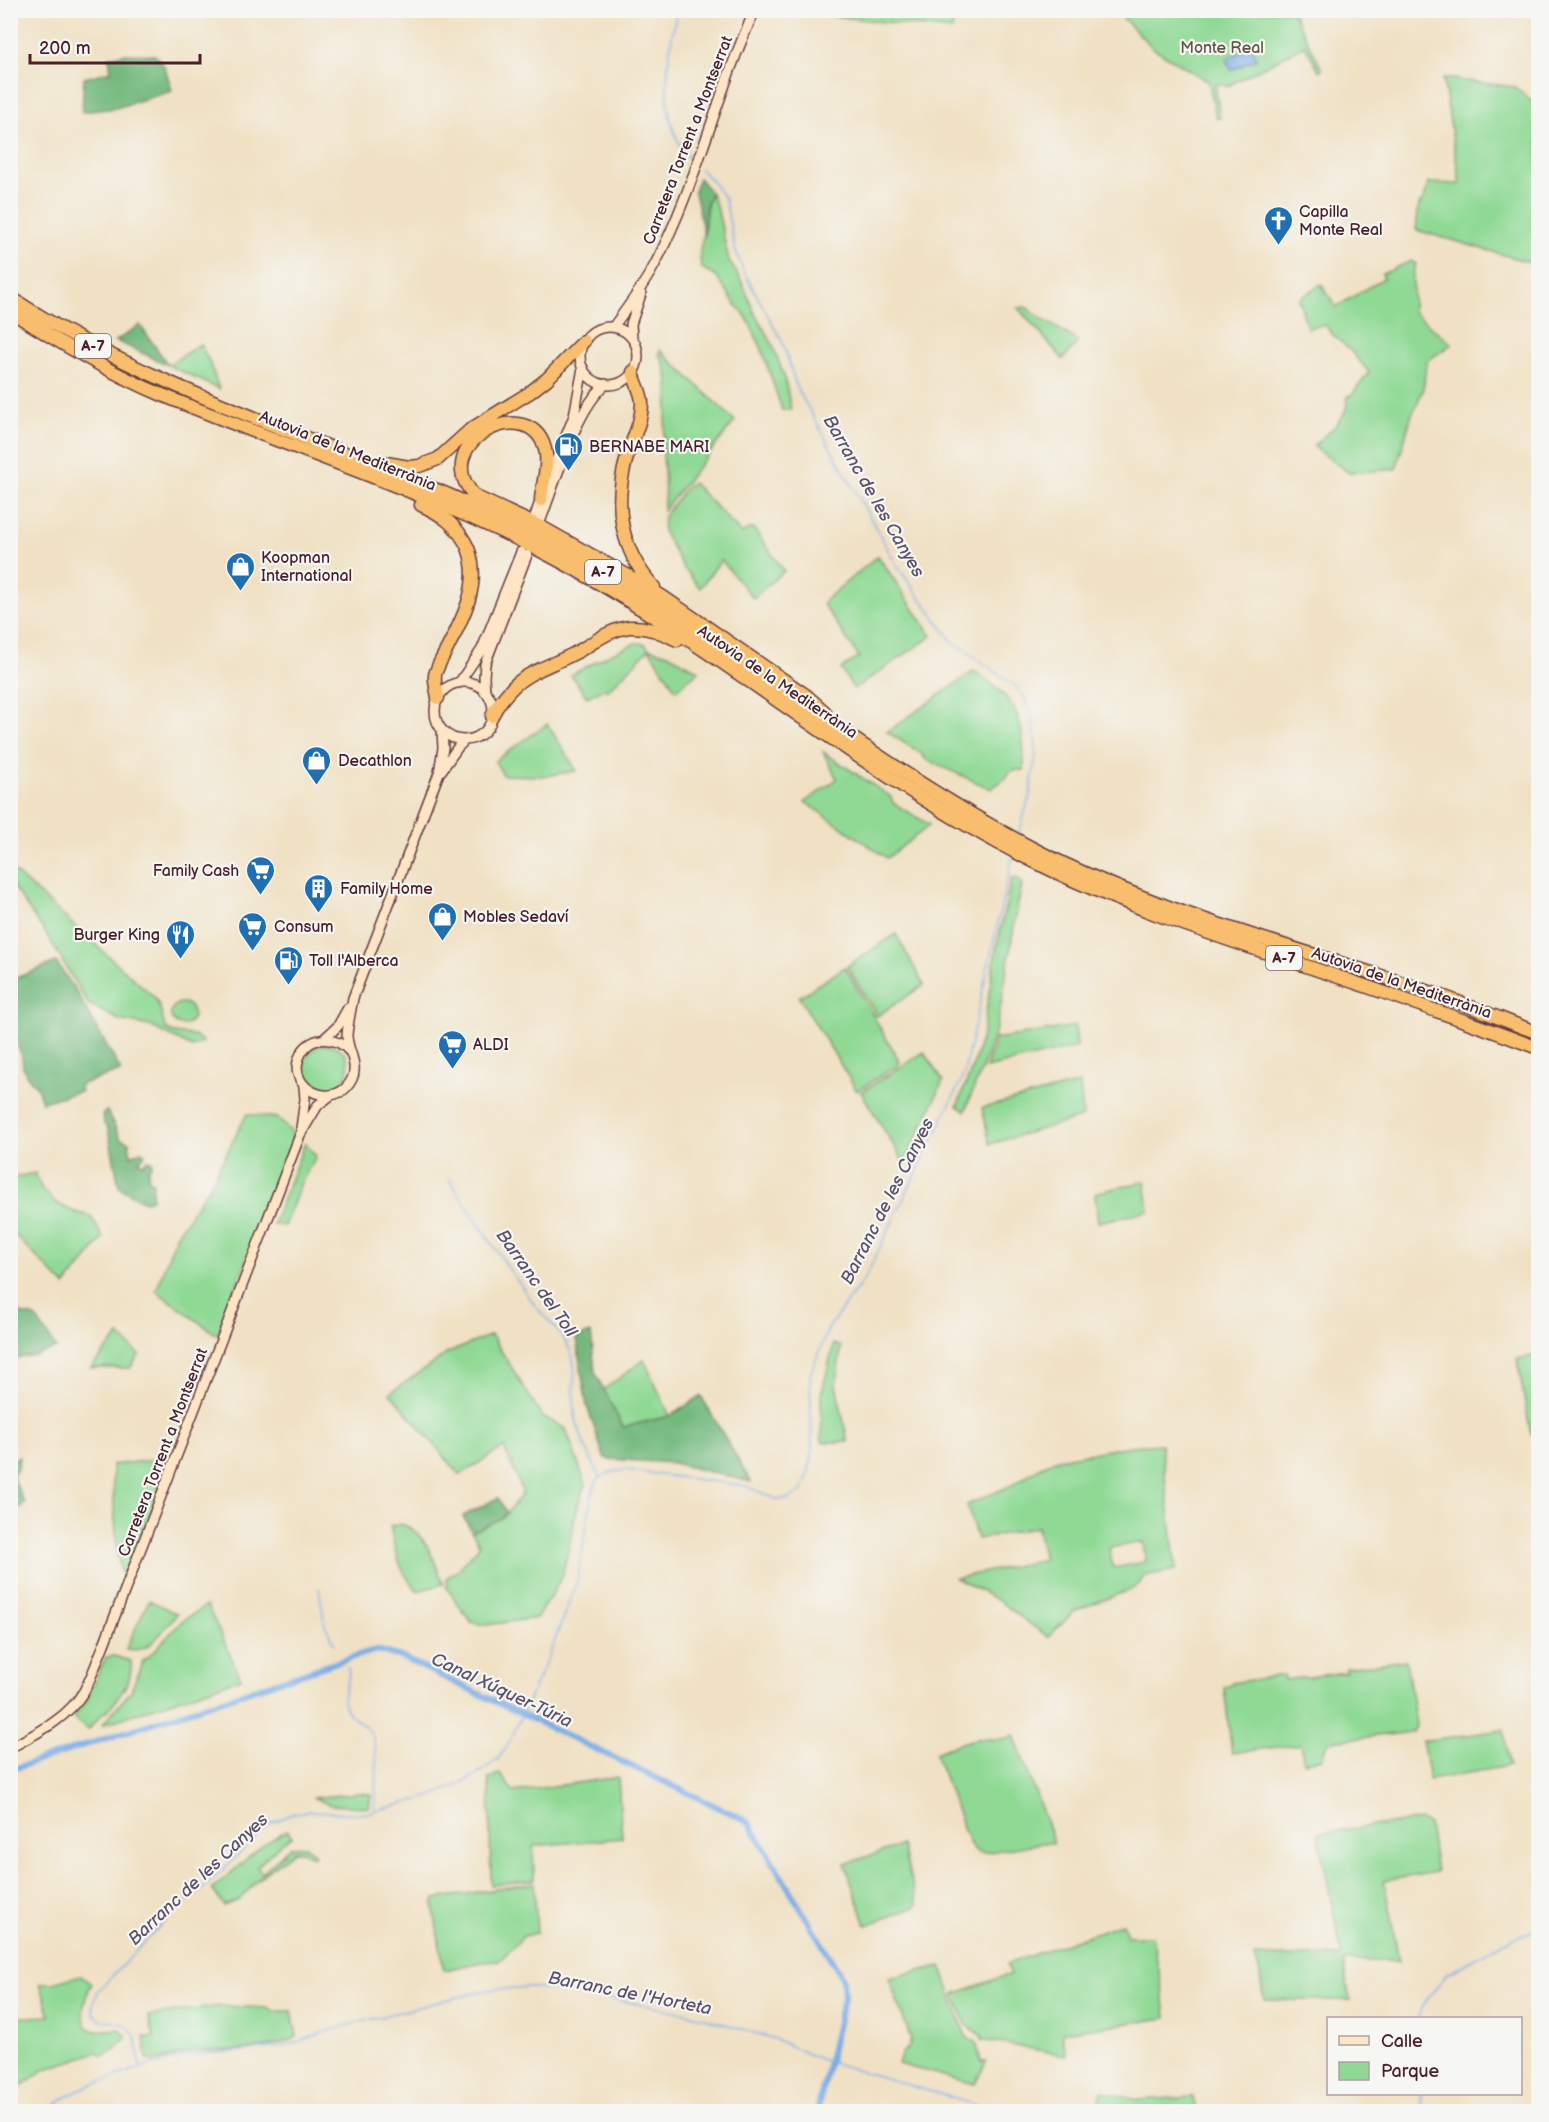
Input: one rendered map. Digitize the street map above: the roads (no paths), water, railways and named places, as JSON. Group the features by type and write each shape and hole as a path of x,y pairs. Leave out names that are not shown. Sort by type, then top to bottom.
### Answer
{"highway":[{"name":"Autovia de la Mediterrània","path":"10,297 71,334 124,362 536,548 646,612 908,790 1033,855 1152,913 1448,1013 1539,1048"},
{"name":"Autovia de la Mediterrània","path":"10,311 64,346 158,393 314,448 363,459 532,534 602,571 662,609 989,831"},
{"path":"438,698 435,682 438,667 466,609 472,586 472,565 466,545 455,527 435,511 330,467 314,448 331,442 399,466 419,466 429,463 448,452 484,420 529,393 547,379 584,341"},
{"path":"633,372 642,404 638,427 622,477 619,508 626,544 639,570 663,597"},
{"path":"541,500 547,463 546,453 538,435 522,425 501,424 486,431 472,442 466,450 463,470 470,490 476,497 578,547 663,597 807,696 848,728 859,743"},
{"path":"492,716 503,698 525,677 574,654 602,636 615,631 638,627 650,629 676,639 692,650 708,653"},
{"name":"Autovia de la Mediterrània","path":"1033,855 1160,904 1266,941 1449,999 1539,1033"}],"main road":[{"name":"Carretera Torrent a Montserrat","path":"646,280 673,226 727,76 755,10"},
{"path":"613,327 646,280"},
{"path":"632,338 627,332 613,327 596,330 584,341 580,360 583,368 597,382 606,384 621,382 633,372 637,366 638,353 632,338 631,324 646,280"},
{"path":"583,368 574,416 541,500 537,520 580,419 594,396 606,384"},
{"path":"459,683 482,649 524,554 485,664 483,677 485,692 492,708 492,716 480,735 465,740 456,739 442,730 436,720 435,712 438,698 451,686 468,683 485,692"},
{"path":"440,773 443,748 442,730"},
{"path":"300,1136 305,1099 304,1086 297,1070 300,1054 310,1043 324,1039 338,1026 353,998 440,773 465,740"},
{"path":"300,1136 318,1105 344,1090 352,1080 355,1067 347,1035 353,998"},
{"path":"324,1039 339,1042 350,1052"},
{"path":"304,1086 315,1094 330,1096"},
{"name":"Carretera Torrent a Montserrat","path":"10,1748 42,1731 65,1715 86,1689 300,1136"}],"water":[{"path":"1252,47 1257,59 1231,70 1226,59"}],"waterway":[{"name":"Barranc de les Canyes","path":"677,10 668,70 669,111 673,130 682,148 694,163"},
{"name":"Barranc de les Canyes","path":"700,169 725,199 735,249 744,272 782,341 797,388 899,569 952,641 1017,687 1029,707 1035,732 1036,755 1030,795 1019,833"},
{"name":"Barranc de les Canyes","path":"140,2068 137,2041 131,2030 119,2023 102,2020 93,2013 93,2003 99,1990 165,1921 207,1885 268,1825 294,1813 310,1811 363,1814 429,1797 460,1784 497,1760 507,1747 550,1653 577,1581 593,1489 598,1480 610,1473 625,1470 746,1486 776,1499 789,1499 801,1491 812,1457 810,1375 829,1327 866,1276 963,1077 1013,855"},
{"name":"Barranc del Toll","path":"449,1179 523,1289 567,1343 574,1365 574,1406 577,1422 585,1446 600,1477"},
{"path":"319,1588 325,1625 335,1645"},
{"name":"Canal Xúquer-Túria","path":"10,1770 362,1654 377,1650 401,1657 750,1824 843,1979 844,1997 817,2112"},
{"path":"348,1668 344,1704 351,1716 369,1731 375,1747 377,1769 374,1809"},
{"name":"Barranc de l'Horteta","path":"1418,2017 1423,2005 1446,1975 1506,1941 1538,1929"},
{"name":"Barranc de l'Horteta","path":"46,2112 85,2087 140,2068 187,2056 283,2047 337,2028 454,1998 488,1990 529,1987 565,1990 691,2014 775,2039 817,2058 1000,2112"},
{"name":"Barranc de l'Horteta","path":"1421,2095 1422,2112"}],"place":[{"name":"Capilla Monte Real","path":"1278,246"},
{"name":"BERNABE MARI","path":"568,472"},
{"name":"Koopman International","path":"240,592"},
{"name":"Decathlon","path":"317,786"},
{"name":"Family Cash","path":"260,896"},
{"name":"Family Home","path":"319,914"},
{"name":"Mobles Sedaví","path":"442,942"},
{"name":"Consum","path":"253,952"},
{"name":"Burger King","path":"181,960"},
{"name":"Toll l'Alberca","path":"288,986"},
{"name":"ALDI","path":"452,1070"}],"park label":[{"name":"Monte Real","path":"1222,47"}]}
